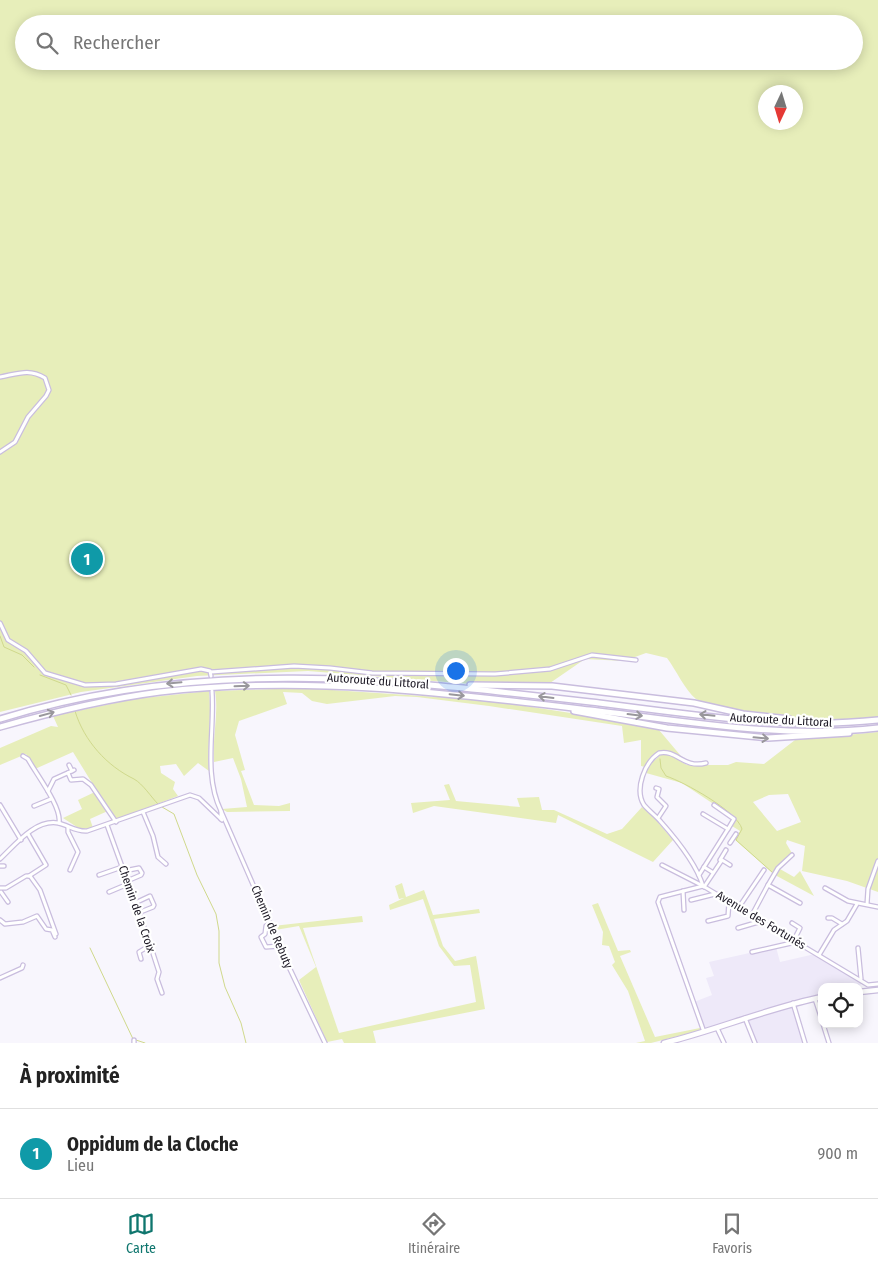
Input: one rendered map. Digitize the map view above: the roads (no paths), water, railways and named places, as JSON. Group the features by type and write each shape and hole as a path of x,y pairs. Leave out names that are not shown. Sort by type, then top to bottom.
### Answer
{"highway":[{"name":"Autoroute du Littoral","path":"0,719 78,698 158,684 266,678 394,681 755,720 839,723 878,720"},
{"path":"394,681 496,687 552,686 701,704 756,715 839,723"},
{"name":"Autoroute du Littoral","path":"0,727 109,700 213,687 336,686 487,698 755,728 811,731 878,729"},
{"path":"487,698 667,728 768,738 878,729"}],"main road":[{"path":"863,992 878,990"},
{"path":"664,1043 704,1032 793,1002 818,997"}],"street":[{"path":"0,377 15,372 32,373 45,378 49,390 28,417 15,442 0,452"},
{"path":"0,623 10,643 26,651 50,675 96,686 201,669 211,674 294,666 372,673 495,674 550,669 592,655 636,660"},
{"name":"Chemin de Rebuty","path":"212,691 210,763 217,802 223,821 325,1043"},
{"path":"704,886 700,875 658,818 643,804 641,791 643,775 651,760 657,754 670,753 686,763 706,763"},
{"path":"23,756 28,759 48,791 60,814 59,823"},
{"path":"69,765 72,780 83,780 93,786 116,822"},
{"path":"48,791 53,780 71,771"},
{"path":"656,788 659,789 658,797 666,806 658,818"},
{"path":"0,859 28,834 44,824 59,823 85,831 193,795 201,799 223,821"},
{"path":"34,806 51,799"},
{"path":"0,805 21,840"},
{"path":"700,875 734,819 714,805"},
{"path":"143,812 154,836 158,857 166,864"},
{"path":"703,814 728,829"},
{"name":"Chemin de la Croix","path":"107,825 159,972 157,979 162,993"},
{"path":"68,827 68,832 78,852 70,870"},
{"path":"8,902 1,890 46,865 28,834"},
{"path":"725,834 733,839"},
{"path":"730,844 736,834"},
{"path":"715,850 723,855"},
{"path":"720,860 726,850"},
{"path":"752,915 778,868 792,855"},
{"path":"704,886 722,860 730,865"},
{"path":"867,904 868,889 878,861"},
{"path":"662,865 704,886"},
{"path":"704,867 712,872"},
{"path":"100,875 123,869 138,868 142,873 141,876 109,892"},
{"path":"709,877 715,868"},
{"path":"739,908 764,870"},
{"path":"0,920 4,924 22,922 37,916 46,929 52,930 55,935 40,890 29,876"},
{"path":"768,885 800,903"},
{"name":"Avenue des Fortunés","path":"704,1032 658,902 660,897 704,886 861,979 868,985 878,984"},
{"path":"825,888 857,904 878,907"},
{"path":"683,891 684,910"},
{"path":"691,900 716,894"},
{"path":"135,903 150,896 154,905 138,913"},
{"path":"708,921 728,916 729,902"},
{"path":"819,955 834,930 847,921 857,904"},
{"path":"828,918 832,918 842,924"},
{"path":"738,928 762,921"},
{"path":"270,923 266,926 265,934 261,937 262,943 266,947 280,946"},
{"path":"752,952 795,941 800,928 792,924"},
{"path":"142,959 139,952 150,945"},
{"path":"858,948 861,979"},
{"path":"0,978 22,968 23,965"},
{"path":"814,998 818,1009"},
{"path":"793,1002 805,1043"},
{"path":"745,1017 755,1043"},
{"path":"716,1028 724,1043"},
{"path":"824,1028 829,1043"}],"waterway":[{"path":"0,636 4,647 22,655 34,667"},
{"path":"40,675 66,685 71,695"},
{"path":"75,711 84,732 106,760 141,784 158,804"},
{"path":"660,759 661,768 666,776 685,784 709,798 731,814 742,829 736,840 773,873"},
{"path":"162,807 174,814 197,875 216,914 219,931 219,963 225,987 241,1023 246,1043"},
{"path":"90,948 133,1039"},
{"path":"873,987 878,987"},
{"path":"136,1040 145,1043"}],"place":[{"name":"Oppidum de la Cloche","path":"87,559"}]}
